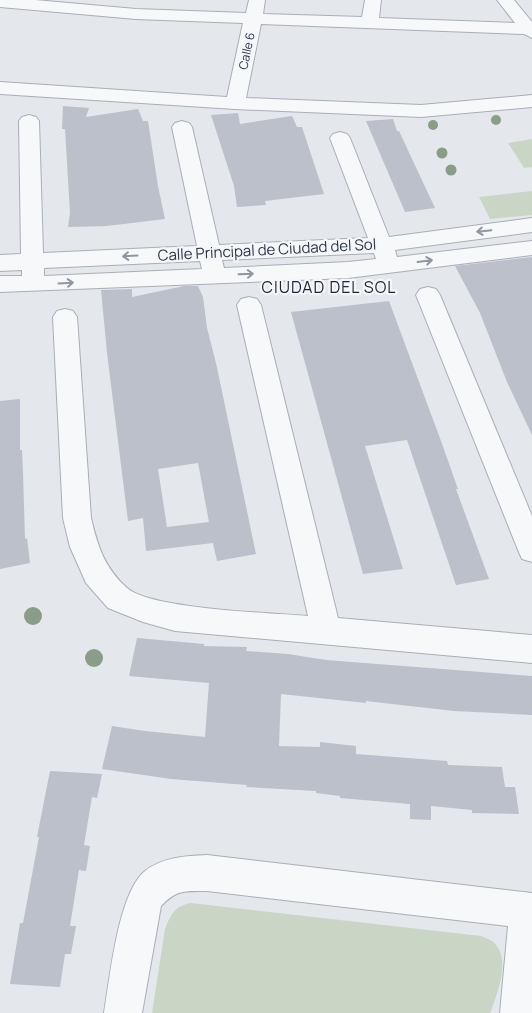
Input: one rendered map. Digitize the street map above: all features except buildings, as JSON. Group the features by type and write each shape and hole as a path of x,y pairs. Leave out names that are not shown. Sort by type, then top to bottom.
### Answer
{"street":[{"name":"Calle 6","path":"235,103 256,0"},
{"path":"370,24 373,0"},
{"path":"505,0 531,31"},
{"path":"0,2 136,14 531,31"},
{"path":"0,88 235,103 421,111 532,101"},
{"path":"29,121 34,261 32,284"},
{"path":"182,127 214,276"},
{"path":"340,138 385,255"},
{"name":"Calle Principal de Ciudad del Sol","path":"0,284 348,270 385,255 532,225"},
{"name":"Calle Principal de Ciudad del Sol","path":"0,262 210,253 385,255 532,248"},
{"path":"428,295 532,550"},
{"path":"249,305 326,630"},
{"path":"65,317 77,518 84,547 96,574 118,599 143,609 175,618 532,649"},
{"path":"123,1013 140,916 146,896 158,883 176,874 207,873 530,911 522,1004 519,1013"}],"green space":[{"path":"532,139 532,167 524,168 508,143"},
{"path":"532,191 532,215 490,219 479,197"},
{"path":"191,903 481,936 494,943 500,951 502,968 499,987 490,1013 152,1013 165,929 174,911 181,906"}],"district":[{"name":"CIUDAD DEL SOL","path":"329,287"}]}
